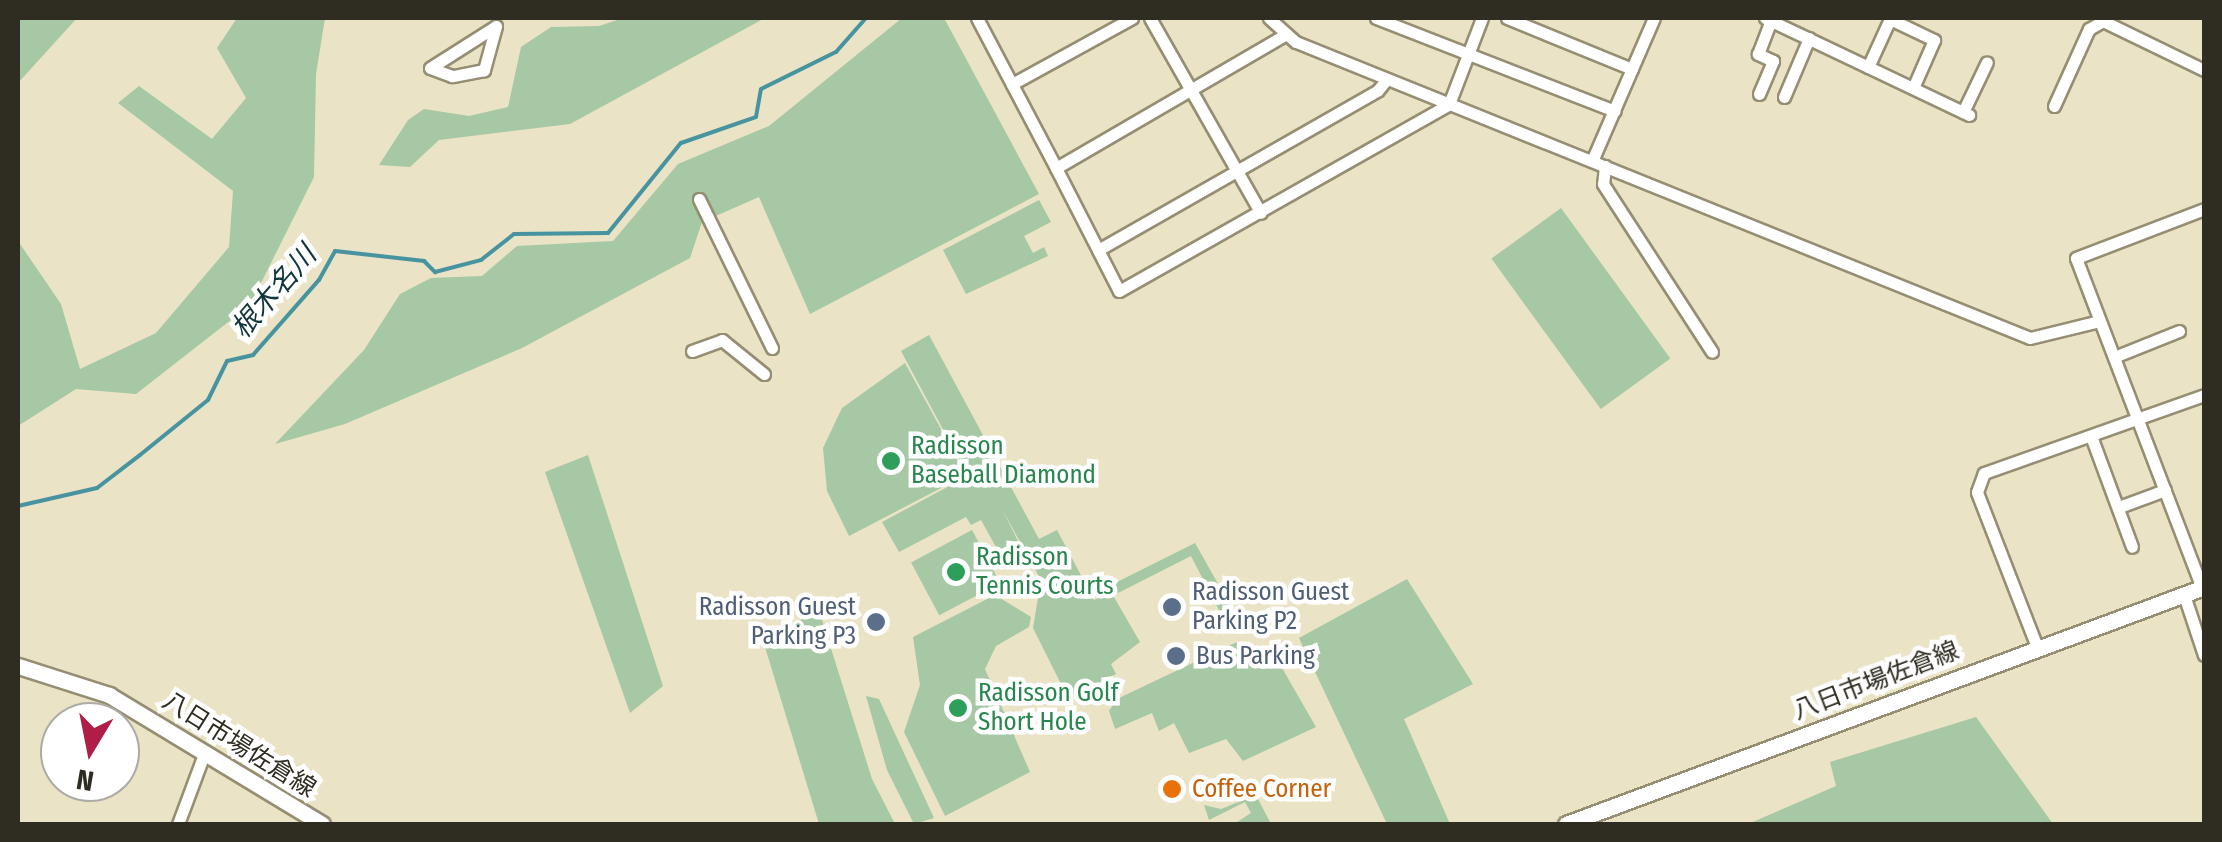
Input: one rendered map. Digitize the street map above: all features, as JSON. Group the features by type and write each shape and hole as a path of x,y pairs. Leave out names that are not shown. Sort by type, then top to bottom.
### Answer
{"main road":[{"name":"八日市場佐倉線","path":"1566,824 2203,587"},
{"name":"八日市場佐倉線","path":"18,666 93,687 322,824"}],"street":[{"path":"496,26 484,70 452,76 430,68 508,18"},
{"path":"977,18 1119,291 1449,104 1482,18"},
{"path":"1012,84 1132,18"},
{"path":"1150,18 1260,213"},
{"path":"1269,18 1283,36 2030,338 2100,321"},
{"path":"1376,18 1614,111"},
{"path":"1506,18 1632,69"},
{"path":"1592,161 1632,69 1648,19"},
{"path":"1758,94 1772,62 1758,54 1768,19 1966,114 1986,62"},
{"path":"1868,67 1890,19 1934,40 1913,88"},
{"path":"2054,106 2089,29 2103,21 2204,70"},
{"path":"1056,168 1283,36"},
{"path":"1784,98 1810,38"},
{"path":"1098,250 1378,90 1387,79"},
{"path":"1605,166 1604,184 1712,352"},
{"path":"699,200 772,348"},
{"path":"2203,587 2076,253 2204,209"},
{"path":"2114,357 2179,331"},
{"path":"692,351 722,340 764,374"},
{"path":"2037,647 1978,486 1988,466 2091,436 2204,396"},
{"path":"2091,436 2132,547"},
{"path":"2119,507 2165,490"},
{"path":"2184,595 2204,656"},
{"path":"178,824 204,754"}],"green space":[{"path":"18,18 77,18 18,83"},
{"path":"237,18 325,18 316,74 314,177 250,305 136,394 76,389 18,426 18,241 61,304 80,369 156,333 229,247 233,191 118,103 139,86 212,139 246,98 217,48"},
{"path":"623,18 765,18 570,124 439,140 410,167 379,165 408,120 424,109 469,116 508,107 521,47 551,27 599,26"},
{"path":"902,18 944,18 1039,194 810,314 759,197 702,222 690,258 522,348 345,424 275,444 364,350 400,294 431,278 482,276 517,246 613,241 678,164 769,126"},
{"path":"1039,200 1051,222 1024,236 1033,253 1044,247 1048,256 966,294 943,250"},
{"path":"1561,208 1670,358 1601,409 1491,259"},
{"path":"929,335 1039,539 1057,530 1094,600 1111,592 1140,642 1111,664 1116,674 1068,698 1033,628 1041,580 1002,509 1026,557 1007,567 981,520 971,525 966,517 899,552 882,522 968,476 901,351"},
{"name":"Radisson Baseball Diamond","path":"905,363 966,475 849,536 827,491 823,448 842,408"},
{"path":"588,455 663,686 630,713 545,472"},
{"name":"Radisson Tennis Courts","path":"972,530 1000,583 939,615 911,562"},
{"path":"1195,543 1235,614 1224,620 1191,556 1118,593 1113,584"},
{"path":"1407,579 1473,684 1404,719 1450,824 1387,824 1299,638"},
{"name":"Radisson Golf Short Hole","path":"995,595 1031,617 1029,627 996,646 985,669 1030,772 945,816 904,732 920,685 913,637"},
{"path":"818,607 872,779 895,824 819,824 765,647"},
{"path":"1239,641 1278,661 1316,727 1243,761 1226,739 1189,753 1174,723 1159,731 1152,713 1115,729 1109,711 1117,699"},
{"path":"866,696 879,699 934,818 914,824 887,770"},
{"path":"1976,717 2053,824 1748,824 1836,786 1830,762"},
{"path":"1256,795 1271,824 1234,824 1251,813 1245,802 1209,820 1204,805 1221,809"}],"waterway":[{"name":"根木名川","path":"18,506 97,488 140,455 208,400 227,361 253,355 319,280 335,251 424,261 435,272 481,260 514,234 608,233 681,143 756,117 761,89 836,52 866,18"}],"place":[{"name":"Radisson Baseball Diamond","path":"891,461"},
{"name":"Radisson Tennis Courts","path":"956,572"},
{"name":"Radisson Guest Parking P2","path":"1172,607"},
{"name":"Radisson Guest Parking P3","path":"876,622"},
{"name":"Bus Parking","path":"1176,656"},
{"name":"Radisson Golf Short Hole","path":"958,708"},
{"name":"Coffee Corner","path":"1172,789"}]}
